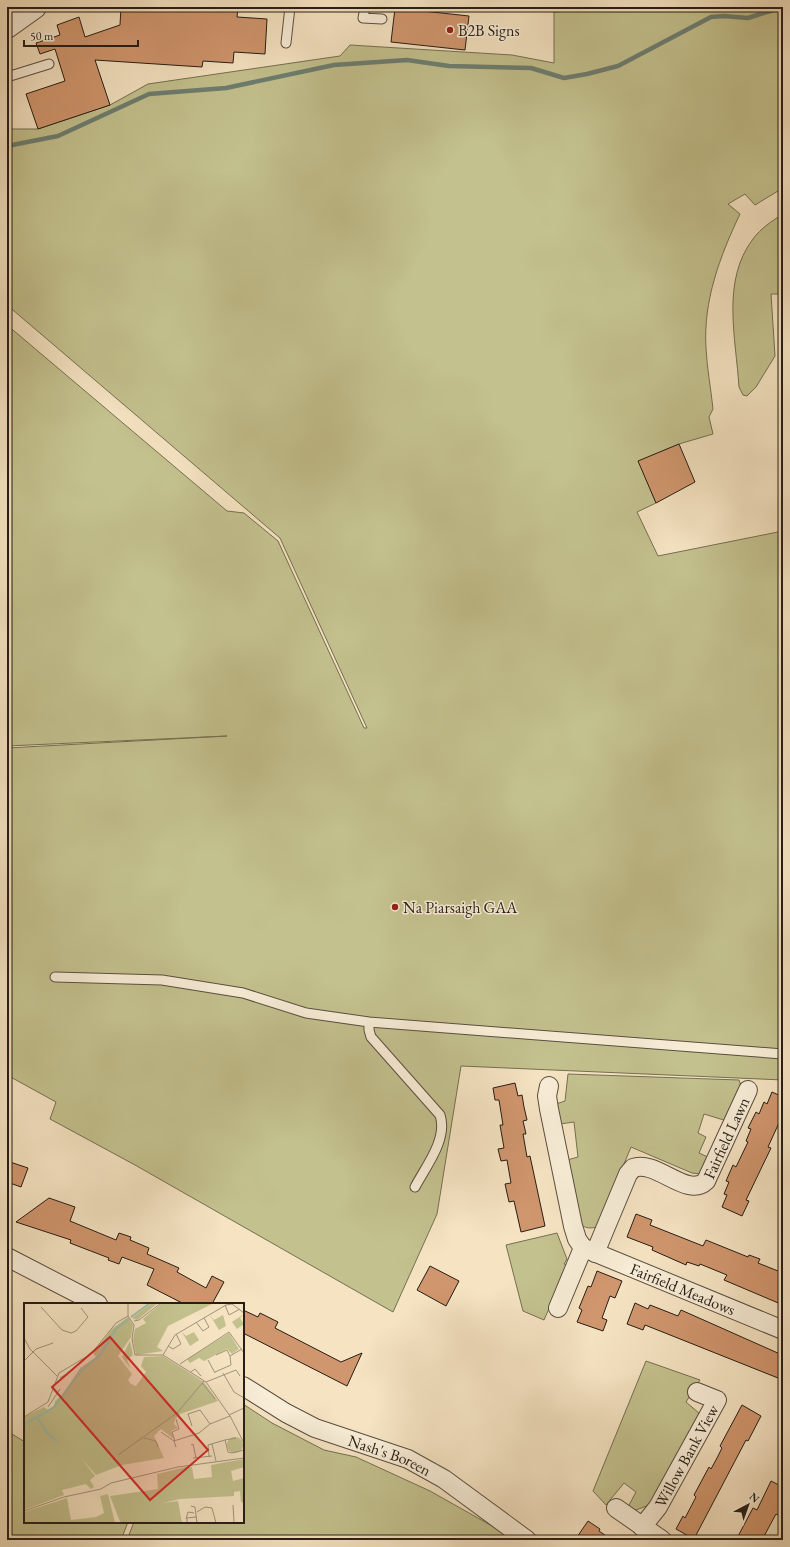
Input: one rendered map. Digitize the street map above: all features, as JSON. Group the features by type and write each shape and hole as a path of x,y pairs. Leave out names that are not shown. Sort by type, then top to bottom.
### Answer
{"street":[{"path":"7,27 35,7"},
{"path":"549,1086 547,1096 549,1109 573,1226 577,1239 589,1251"},
{"name":"Fairfield Lawn","path":"558,1308 628,1174 633,1168 645,1166 691,1186 702,1185 706,1181 719,1134 748,1090"},
{"name":"Fairfield Meadows","path":"589,1251 783,1330"},
{"path":"7,1257 96,1303"},
{"name":"Nash's Boreen","path":"244,1387 286,1413 315,1428 408,1459 444,1479 527,1540"},
{"name":"Willow Bank View","path":"642,1527 658,1507 717,1400 697,1392"},
{"path":"616,1508 662,1540"}],"lane":[{"path":"286,44 290,7"},
{"path":"365,7 363,18 382,19"},
{"path":"7,78 49,64"},
{"path":"55,976 162,980 243,993 306,1013 370,1022 783,1054"},
{"path":"370,1022 369,1030 371,1037 440,1115 443,1123 441,1136 415,1186"}],"shaded area":[{"path":"635,7 783,7 783,188 755,205 745,194 728,204 740,214 714,279 707,313 707,356 713,409 709,417 713,434 679,444 639,461 656,503 637,512 658,556 783,531 783,1080 461,1066 437,1214 393,1312 135,1165 50,1119 56,1102 7,1075 7,748 227,736 7,746 7,325 227,511 244,513 278,541 364,728 367,728 280,538 7,305 7,129 38,129 110,105 148,84 340,56 350,45 512,55 554,63 554,12"},
{"path":"783,214 783,294 771,294 775,356 756,387 747,396 743,395 739,387 734,330 734,291 737,273 743,255 756,235 763,228"},
{"path":"568,1074 739,1080 741,1086 727,1121 704,1114 698,1133 706,1137 699,1153 710,1158 701,1174 692,1173 631,1147 601,1220 597,1227 589,1228 583,1226 579,1222 567,1160 578,1157 574,1122 560,1124 556,1104 565,1101"},
{"path":"557,1233 567,1259 564,1264 568,1265 544,1320 523,1311 506,1245"},
{"path":"646,1361 700,1380 686,1402 700,1414 652,1504 636,1510 628,1507 636,1492 624,1483 606,1505 593,1491"},
{"path":"244,1405 272,1423 324,1450 356,1457 430,1491 501,1531 512,1540 127,1540 134,1523 244,1523"},
{"path":"7,1431 24,1441 24,1523 128,1523 121,1540 7,1540"}],"building":[{"path":"121,7 238,7 237,17 267,19 265,54 234,52 233,63 203,61 202,67 95,60 110,105 38,129 26,94 65,81 55,49 40,54 36,43 60,35 57,25 79,17 85,37 120,25"},
{"path":"395,8 469,16 465,50 391,42"},
{"path":"679,444 695,482 656,503 638,461"},
{"path":"515,1083 518,1096 522,1095 527,1120 523,1121 526,1134 523,1134 527,1157 530,1156 545,1226 521,1232 514,1201 509,1202 505,1184 511,1183 507,1160 501,1161 498,1149 504,1148 500,1125 503,1125 499,1100 495,1100 493,1088"},
{"path":"772,1092 783,1097 783,1114 768,1147 771,1148 746,1200 749,1201 742,1216 722,1207 727,1195 724,1194 729,1182 726,1181 733,1165 736,1167 748,1142 746,1141 751,1129 748,1128 756,1112 759,1114 764,1102 767,1104"},
{"path":"7,1161 28,1168 21,1187 7,1182"},
{"path":"49,1198 75,1207 70,1221 116,1240 119,1233 131,1237 130,1240 149,1248 147,1254 179,1268 177,1272 206,1288 212,1276 224,1282 213,1303 182,1303 147,1285 154,1269 122,1257 119,1264 108,1260 109,1258 70,1243 71,1240 16,1222"},
{"path":"636,1214 652,1220 650,1225 703,1246 706,1240 748,1257 749,1255 760,1259 758,1263 783,1273 783,1305 724,1280 727,1275 700,1264 699,1266 687,1262 686,1265 652,1250 653,1247 627,1237"},
{"path":"430,1266 459,1281 446,1306 417,1290"},
{"path":"597,1271 622,1281 615,1298 610,1296 602,1318 607,1320 603,1331 577,1322 582,1310 579,1308 588,1286 591,1287"},
{"path":"635,1303 648,1309 650,1305 678,1316 681,1310 780,1354 779,1358 783,1360 783,1380 645,1325 643,1330 627,1324"},
{"path":"244,1310 258,1317 260,1313 278,1322 275,1328 341,1362 362,1353 347,1386 244,1334"},
{"path":"742,1405 761,1416 748,1441 746,1440 694,1539 676,1529 683,1516 685,1518 696,1497 694,1495 709,1467 711,1469 717,1458 722,1448 720,1446"},
{"path":"771,1481 783,1487 783,1518 776,1514 762,1540 736,1540 753,1508 757,1510"},
{"path":"588,1521 600,1529 599,1531 612,1540 575,1540"}],"waterway":[{"path":"7,146 58,136 149,94 226,88 334,65 407,60 449,66 531,68 564,78 587,74 618,66 711,17 724,16 748,18 783,7"}],"place":[{"name":"B2B Signs","path":"450,30"},
{"name":"Na Piarsaigh GAA","path":"395,907"}]}
